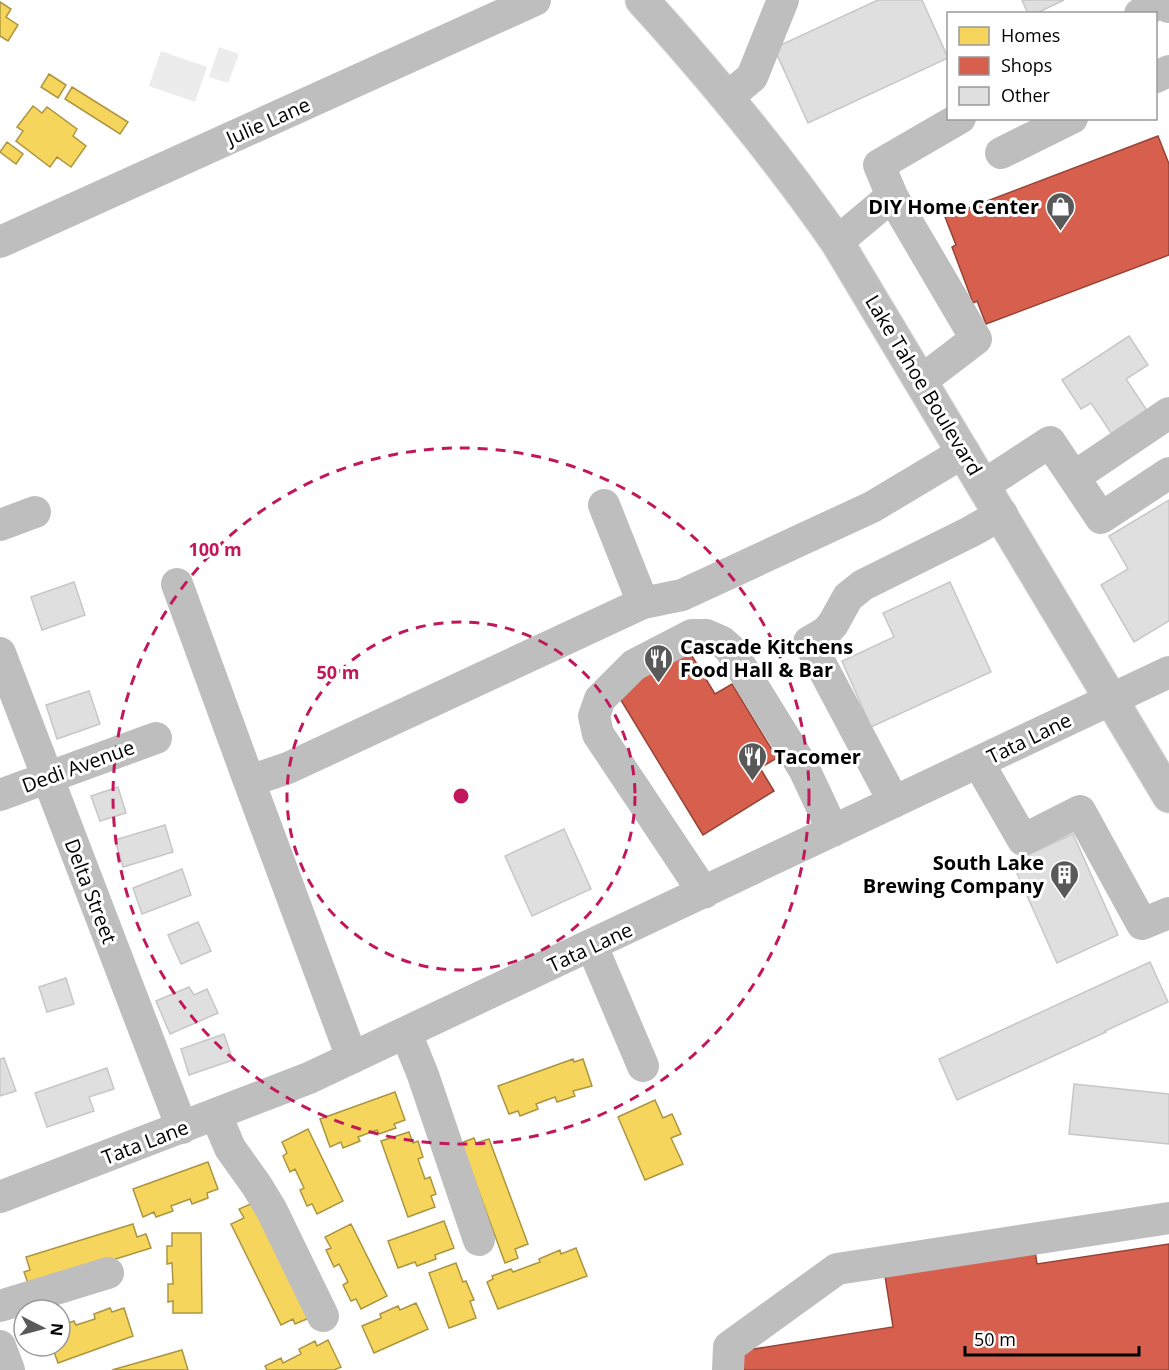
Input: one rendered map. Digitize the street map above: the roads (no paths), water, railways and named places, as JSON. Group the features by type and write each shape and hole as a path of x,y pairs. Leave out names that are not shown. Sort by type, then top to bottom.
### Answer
{"main road":[{"name":"Lake Tahoe Boulevard","path":"642,0 728,97 797,185 837,242 1169,796"}],"street":[{"name":"Julie Lane","path":"0,242 535,0"},
{"path":"728,97 752,77 783,0"},
{"path":"1143,12 1163,0 1169,7"},
{"path":"921,381 976,339 892,196 879,165 957,120"},
{"path":"1001,153 1068,120"},
{"path":"837,242 892,196"},
{"path":"1074,477 1169,413"},
{"path":"984,485 1050,441 1101,518 1169,473"},
{"path":"249,781 288,768 643,603 682,595 872,507 964,452"},
{"path":"604,505 643,603"},
{"path":"0,525 35,512"},
{"path":"894,802 809,642 826,632 848,597 863,585 1002,514"},
{"path":"177,584 352,1058"},
{"path":"704,893 598,734 594,716 600,699 634,665 678,641 692,635 705,635 722,642 730,649 804,769 833,831"},
{"name":"Delta Street","path":"0,653 182,1128"},
{"name":"Tata Lane","path":"0,1197 309,1078 1169,672"},
{"name":"Dedi Avenue","path":"0,795 156,738"},
{"path":"978,762 1023,840 1080,811 1142,924 1169,913"},
{"path":"592,946 643,1066"},
{"path":"406,1033 423,1075 479,1240"},
{"path":"216,1115 230,1148 271,1209 323,1316"},
{"path":"728,1370 729,1347 837,1269 1169,1218"},
{"path":"0,1306 108,1274"},
{"path":"0,1346 9,1370"}],"place":[{"name":"DIY Home Center","path":"1060,232"},
{"name":"Cascade Kitchens Food Hall & Bar","path":"659,684"},
{"name":"Tacomer","path":"753,782"},
{"name":"South Lake Brewing Company","path":"1065,900"}]}
